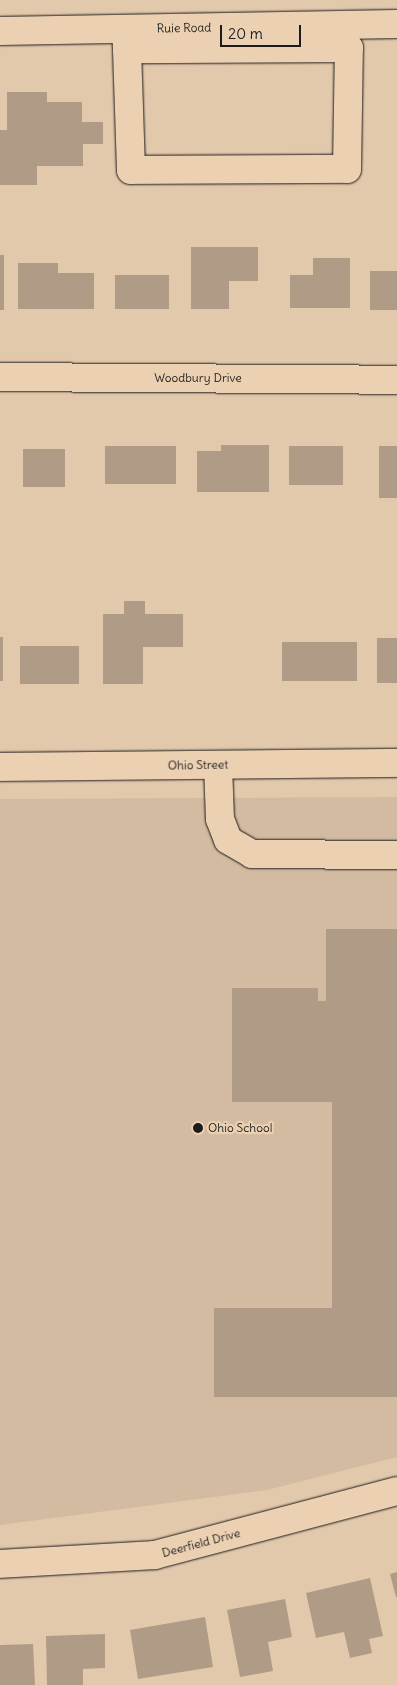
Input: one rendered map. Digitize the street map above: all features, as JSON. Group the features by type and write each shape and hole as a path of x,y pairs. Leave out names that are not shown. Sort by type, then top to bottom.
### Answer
{"street":[{"name":"Ruie Road","path":"0,31 126,39 397,24"},
{"path":"126,39 349,48 347,169 131,170 126,39"},
{"name":"Woodbury Drive","path":"0,377 397,380"},
{"name":"Ohio Street","path":"0,767 397,763"},
{"path":"218,765 223,826 228,840 252,854 397,855"},
{"name":"Deerfield Drive","path":"0,1564 154,1555 397,1491"}],"shaded area":[{"name":"Ohio School","path":"397,797 397,1457 267,1490 0,1525 0,799"}],"building":[{"path":"7,92 47,92 47,102 82,102 82,122 103,122 103,144 83,144 83,166 37,166 37,185 0,185 0,130 7,130"},
{"path":"191,247 258,247 258,281 229,281 229,309 191,309"},
{"path":"0,255 4,255 4,310 0,310"},
{"path":"313,258 350,258 350,308 290,308 290,275 313,275"},
{"path":"18,263 58,263 58,273 94,273 94,309 18,309"},
{"path":"370,271 397,271 397,310 370,310"},
{"path":"115,275 169,275 169,309 115,309"},
{"path":"221,445 269,445 269,492 197,492 197,451 221,451"},
{"path":"105,446 176,446 176,484 105,484"},
{"path":"289,446 343,446 343,485 289,485"},
{"path":"379,446 397,446 397,498 379,498"},
{"path":"23,449 65,449 65,487 23,487"},
{"path":"124,601 145,601 145,614 183,614 183,647 143,647 143,684 103,684 103,614 124,614"},
{"path":"0,637 3,637 3,681 0,681"},
{"path":"377,638 397,638 397,683 377,683"},
{"path":"282,642 357,642 357,681 282,681"},
{"path":"20,646 79,646 79,684 20,684"},
{"name":"Ohio School","path":"326,929 397,929 397,1397 214,1397 214,1308 332,1308 332,1102 232,1102 232,988 318,988 318,1001 326,1001"},
{"path":"397,1572 397,1597 396,1597 390,1574"},
{"path":"370,1578 383,1636 369,1639 372,1653 350,1658 344,1632 316,1638 306,1593"},
{"path":"285,1599 292,1637 268,1642 273,1671 240,1677 227,1610"},
{"path":"205,1617 213,1667 138,1679 130,1630"},
{"path":"105,1634 105,1668 83,1669 83,1685 47,1685 46,1636"},
{"path":"33,1644 35,1685 0,1685 0,1645"}],"place":[{"name":"Ohio School","path":"198,1128"}]}
